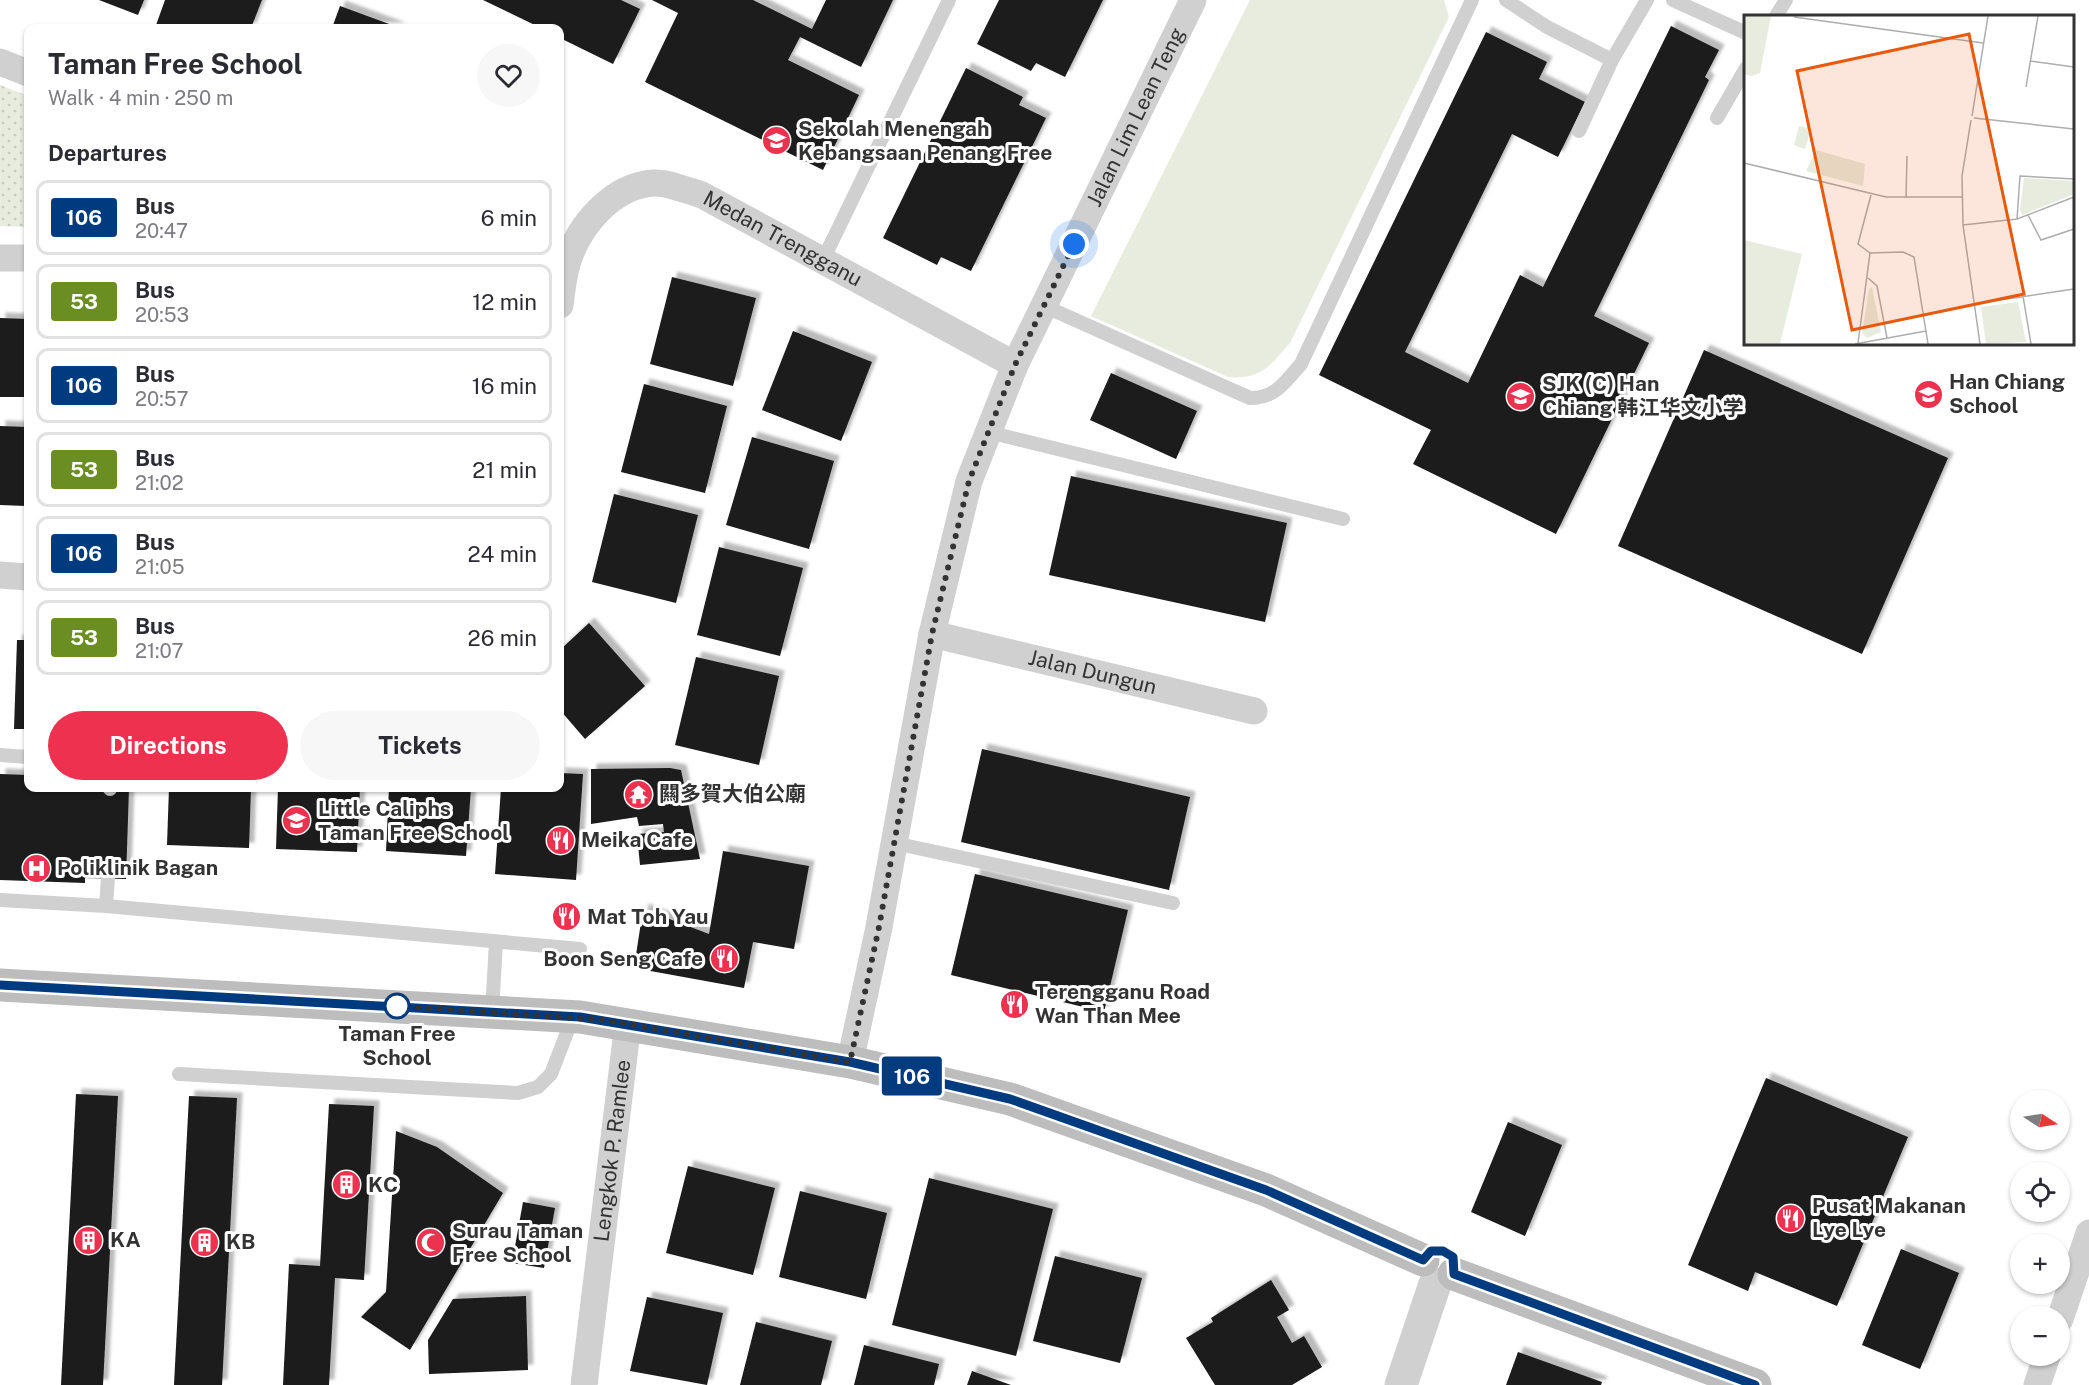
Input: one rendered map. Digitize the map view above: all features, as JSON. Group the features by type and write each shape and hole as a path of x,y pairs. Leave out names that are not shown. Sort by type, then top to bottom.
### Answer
{"main road":[{"path":"0,985 573,1017 628,1023 850,1062 1010,1099 1266,1190 1438,1272 1710,1377 1755,1385"}],"street":[{"name":"Jalan Lim Lean Teng","path":"850,1062 894,843 932,634 969,481 1015,365 1193,0"},
{"path":"0,62 24,71"},
{"name":"Medan Trengganu","path":"564,259 585,227 608,201 633,187 655,183 702,195 1015,365"},
{"path":"0,258 24,258"},
{"path":"0,575 24,577"},
{"name":"Jalan Dungun","path":"932,634 1254,711"},
{"name":"Lengkok P. Ramlee","path":"584,1385 628,1023"},
{"path":"2064,1306 2089,1233"},
{"path":"1401,1385 1438,1272"},
{"path":"2037,1385 2044,1366"}],"lane":[{"path":"823,260 949,0"},
{"path":"1044,306 1250,398 1264,398 1278,391 1301,364 1472,0"},
{"path":"1506,0 1547,27 1612,60"},
{"path":"1579,131 1612,60 1647,0"},
{"path":"1673,0 1744,32"},
{"path":"1777,15 1786,0"},
{"path":"1717,118 1744,71"},
{"path":"988,432 1343,519"},
{"path":"0,755 24,757"},
{"path":"894,843 1173,903"},
{"path":"106,906 108,879"},
{"path":"0,900 106,906 580,949"},
{"path":"492,1012 496,942"},
{"path":"179,1074 518,1093 538,1087 551,1074 573,1017"}],"shaded area":[{"path":"1250,0 1444,0 1449,17 1290,343 1270,365 1257,374 1228,377 1091,316"},
{"path":"0,85 24,94 24,227 0,226"}],"building":[{"path":"99,0 144,0 138,15"},
{"path":"165,0 262,0 253,24 156,24"},
{"path":"483,0 621,0 640,9 613,64 564,40 564,24 533,24"},
{"path":"652,0 753,0 812,29 826,0 893,0 861,67 800,37 788,60 859,95 823,170 645,82 678,13"},
{"path":"999,0 1103,0 1065,77 1036,63 1031,71 977,44"},
{"path":"340,6 389,24 333,24"},
{"path":"1671,26 1719,50 1705,77 1709,80 1594,316 1649,343 1556,534 1413,464 1431,430 1319,375 1486,32 1547,62 1539,79 1585,102 1558,157 1512,134 1405,352 1468,383 1520,275 1543,287"},
{"path":"966,68 1023,97 1019,105 1046,118 971,271 941,257 937,265 883,238"},
{"path":"672,277 756,298 733,386 650,364"},
{"path":"0,318 24,319 24,397 0,397"},
{"path":"793,331 872,362 841,441 762,410"},
{"path":"1704,350 1948,458 1862,654 1618,546"},
{"path":"1111,373 1197,411 1176,459 1090,420"},
{"path":"644,384 727,406 705,493 621,472"},
{"path":"0,426 24,427 24,506 0,505"},
{"path":"752,437 834,461 809,549 726,525"},
{"path":"1071,476 1287,523 1265,622 1049,575"},
{"path":"614,494 698,515 676,603 592,582"},
{"path":"719,547 803,568 780,656 697,635"},
{"path":"589,623 645,686 585,739 564,715 564,646"},
{"path":"17,640 24,640 24,729 14,729"},
{"path":"696,657 779,676 759,765 675,745"},
{"path":"982,749 1190,797 1169,890 961,842"},
{"name":"闗多賀大伯公廟","path":"670,768 681,770 700,859 640,865 637,834 664,832 663,824 639,826 637,817 591,824 591,769"},
{"path":"564,773 583,774 576,880 495,874 501,792 564,792"},
{"path":"0,774 24,775 24,792 129,792 126,879 85,878 85,883 0,880"},
{"path":"169,792 251,792 249,848 167,845"},
{"path":"278,792 360,792 357,852 276,849"},
{"path":"389,792 471,792 466,856 386,851"},
{"path":"723,851 809,866 794,949 753,942 744,988 634,968 643,909 709,934"},
{"path":"975,874 1128,910 1104,1012 951,975"},
{"name":"Pusat Makanan Lye Lye","path":"1766,1078 1908,1137 1837,1306 1755,1272 1748,1291 1688,1265"},
{"name":"KA","path":"76,1094 118,1096 103,1385 61,1385"},
{"name":"KB","path":"189,1096 237,1098 222,1385 174,1385"},
{"name":"KC","path":"329,1104 374,1106 364,1280 335,1278 329,1385 283,1385 289,1264 320,1266"},
{"path":"1508,1122 1562,1145 1525,1236 1471,1212"},
{"name":"Surau Taman Free School","path":"396,1131 437,1147 503,1193 410,1350 361,1317 386,1292"},
{"path":"688,1166 775,1188 753,1275 666,1253"},
{"path":"929,1178 1053,1209 1016,1356 892,1325"},
{"path":"800,1191 887,1213 866,1299 779,1277"},
{"path":"523,1202 555,1208 544,1268 512,1263"},
{"path":"1901,1249 1959,1273 1920,1369 1862,1345"},
{"path":"1055,1256 1142,1278 1120,1363 1033,1341"},
{"path":"1271,1280 1289,1310 1277,1317 1292,1343 1304,1336 1322,1367 1292,1385 1215,1385 1186,1338 1213,1322 1211,1318"},
{"path":"526,1296 528,1370 429,1374 428,1340 453,1299"},
{"path":"647,1297 723,1313 707,1385 630,1371"},
{"path":"756,1322 832,1341 821,1385 740,1385"},
{"path":"864,1345 939,1364 934,1385 854,1385"},
{"path":"1518,1352 1602,1382 1601,1385 1506,1385"},
{"path":"972,1371 1011,1385 967,1385"}],"bus line":[{"name":"106","path":"0,985 580,1017 628,1023 850,1062 1010,1099 1266,1190 1423,1260 1431,1251 1443,1251 1453,1257 1454,1274 1565,1313 1755,1385"}],"place":[{"name":"Sekolah Menengah Kebangsaan Penang Free","path":"777,141"},
{"name":"Han Chiang School","path":"1928,394"},
{"name":"SJK (C) Han Chiang 韩江华文小学","path":"1521,396"},
{"name":"闗多賀大伯公廟","path":"638,794"},
{"name":"Little Caliphs Taman Free School","path":"297,821"},
{"name":"Meika Cafe","path":"560,840"},
{"name":"Poliklinik Bagan","path":"36,868"},
{"name":"Mat Toh Yau","path":"566,917"},
{"name":"Boon Seng Cafe","path":"724,959"},
{"name":"Terengganu Road Wan Than Mee","path":"1014,1004"},
{"name":"Taman Free School","path":"397,1006"},
{"name":"KC","path":"347,1185"},
{"name":"Pusat Makanan Lye Lye","path":"1791,1218"},
{"name":"KA","path":"89,1240"},
{"name":"KB","path":"205,1242"},
{"name":"Surau Taman Free School","path":"431,1243"}],"route":[{"path":"397,1006 580,1017 850,1062 879,927 932,634 969,481 1015,365 1074,244"}]}
